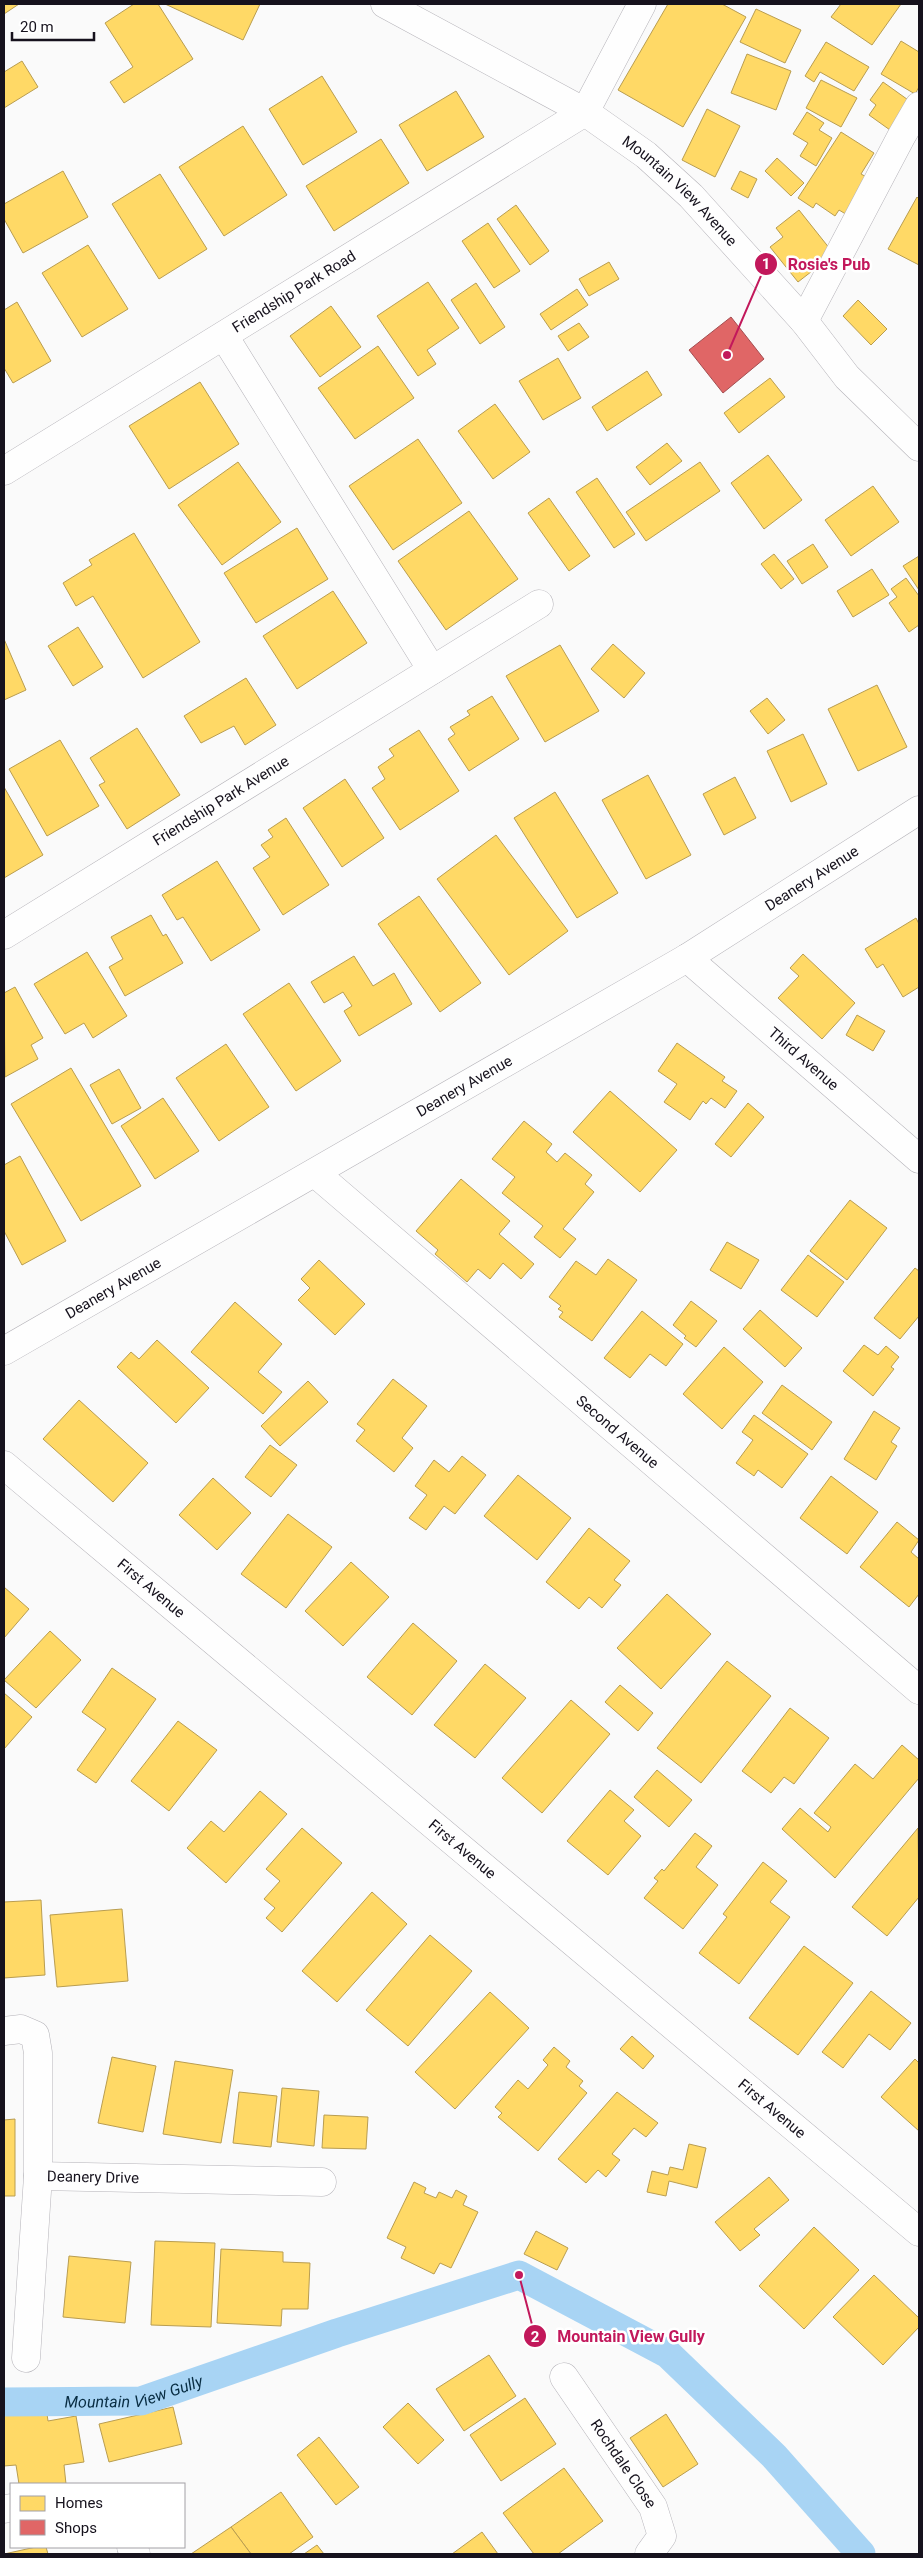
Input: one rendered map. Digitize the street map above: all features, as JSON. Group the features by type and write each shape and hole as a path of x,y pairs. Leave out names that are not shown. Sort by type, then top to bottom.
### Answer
{"street":[{"name":"Mountain View Avenue","path":"385,4 585,112 646,155 691,196 804,321 847,378 919,447"},
{"path":"585,112 642,4"},
{"path":"804,321 900,137 919,106"},
{"name":"Friendship Park Road","path":"4,472 585,112"},
{"path":"224,336 432,670"},
{"name":"Friendship Park Avenue","path":"6,929 539,604"},
{"name":"Deanery Avenue","path":"4,1351 315,1174 686,958 919,810"},
{"name":"Third Avenue","path":"686,958 919,1159"},
{"name":"Second Avenue","path":"315,1174 919,1690"},
{"name":"First Avenue","path":"4,1465 919,2232"},
{"name":"Deanery Drive","path":"4,2031 21,2029 35,2035 38,2053 38,2176 322,2182"},
{"path":"26,2358 38,2176"},
{"name":"Rochdale Close","path":"564,2377 653,2507 662,2536 649,2554"}],"building: Homes":[{"path":"4,4 19,4 4,14"},
{"path":"134,4 158,4 193,59 124,103 110,82 133,67 105,23"},
{"path":"165,4 260,4 243,40"},
{"path":"668,4 722,4 746,17 683,127 618,90"},
{"path":"841,4 901,4 872,45 831,17"},
{"path":"756,9 801,30 785,63 740,42"},
{"path":"901,41 919,52 919,87 915,94 881,74"},
{"path":"826,42 869,67 854,91 820,72 814,82 805,76"},
{"path":"747,54 791,71 776,110 731,93"},
{"path":"22,61 38,87 4,108 4,72"},
{"path":"322,76 357,132 303,165 269,109"},
{"path":"821,80 857,98 841,127 806,108"},
{"path":"883,82 911,102 890,130 869,115 876,105 870,100"},
{"path":"456,91 484,137 427,171 399,125"},
{"path":"707,109 740,126 715,177 682,160"},
{"path":"807,112 824,123 819,130 832,138 816,166 800,156 808,143 793,134"},
{"path":"243,126 287,195 224,236 179,167"},
{"path":"841,132 874,153 861,174 872,180 849,216 839,210 835,216 816,203 813,208 798,198"},
{"path":"381,139 409,183 334,231 306,186"},
{"path":"777,158 804,183 791,196 765,171"},
{"path":"63,171 88,217 23,253 4,219 4,204"},
{"path":"740,171 757,179 748,198 731,189"},
{"path":"160,174 207,249 159,279 112,204"},
{"path":"917,197 919,199 919,265 888,249"},
{"path":"516,205 549,251 530,265 497,219"},
{"path":"799,210 834,254 798,282 770,247 783,237 776,228"},
{"path":"488,223 520,271 494,288 462,241"},
{"path":"88,245 128,309 82,337 42,273"},
{"path":"609,262 619,279 589,296 579,279"},
{"path":"428,282 459,328 427,350 436,364 418,376 377,316"},
{"path":"476,283 505,327 480,344 451,300"},
{"path":"577,289 588,305 551,330 540,314"},
{"path":"858,300 887,329 871,345 843,316"},
{"path":"17,302 51,361 13,383 4,368 4,310"},
{"path":"331,306 361,347 320,377 290,336"},
{"path":"579,323 589,337 568,351 558,336"},
{"path":"378,346 414,398 355,439 318,388"},
{"path":"558,358 581,398 543,420 519,381"},
{"path":"647,371 662,395 607,431 592,407"},
{"path":"770,378 785,397 739,433 724,413"},
{"path":"200,382 239,444 169,489 129,426"},
{"path":"495,404 530,452 493,479 458,431"},
{"path":"418,439 462,503 393,550 349,486"},
{"path":"667,443 682,461 650,485 636,467"},
{"path":"768,455 802,500 764,529 731,483"},
{"path":"238,462 281,522 222,565 178,505"},
{"path":"700,462 720,491 646,541 626,512"},
{"path":"597,478 635,534 614,548 576,492"},
{"path":"873,486 899,522 851,556 825,520"},
{"path":"549,498 590,556 569,571 528,513"},
{"path":"469,511 518,579 446,630 398,561"},
{"path":"297,528 328,579 256,623 224,573"},
{"path":"134,533 200,642 143,678 93,596 76,606 63,583 92,565 89,560"},
{"path":"813,544 828,567 802,584 787,561"},
{"path":"774,554 794,579 781,589 761,564"},
{"path":"919,556 919,590 903,566"},
{"path":"872,569 889,595 853,617 837,591"},
{"path":"906,578 919,596 919,625 909,632 889,603 897,597 891,589"},
{"path":"333,591 367,643 297,689 263,636"},
{"path":"78,627 103,667 73,686 48,646"},
{"path":"4,639 26,690 4,700"},
{"path":"613,644 645,673 624,698 591,669"},
{"path":"560,645 599,711 545,742 506,676"},
{"path":"246,678 276,725 245,745 234,726 201,743 184,716"},
{"path":"877,685 907,747 858,771 828,709"},
{"path":"492,696 519,739 469,771 448,739 455,734 450,727 470,715 467,711"},
{"path":"767,698 785,720 768,734 750,711"},
{"path":"137,728 180,795 127,829 99,785 105,782 90,758"},
{"path":"419,730 459,791 400,830 372,788 385,779 378,767 394,756 389,749"},
{"path":"803,734 827,784 791,802 767,751"},
{"path":"60,740 99,806 47,836 9,769"},
{"path":"648,775 691,855 646,879 602,800"},
{"path":"735,777 756,818 724,835 703,794"},
{"path":"345,779 384,838 342,867 303,808"},
{"path":"4,787 43,855 4,878"},
{"path":"555,792 618,893 577,918 514,818"},
{"path":"286,818 329,885 283,915 253,868 270,857 261,845 273,837 268,830"},
{"path":"496,835 568,931 509,975 437,879"},
{"path":"217,861 260,930 211,961 183,917 177,920 162,895"},
{"path":"419,896 481,983 440,1012 378,924"},
{"path":"151,915 163,936 166,934 183,963 125,996 109,967 123,959 111,937"},
{"path":"916,918 919,924 919,987 903,997 883,964 877,968 865,949"},
{"path":"87,952 127,1016 93,1038 84,1023 65,1034 34,984"},
{"path":"803,954 855,1003 822,1039 778,998 799,976 790,968"},
{"path":"354,956 373,986 394,973 412,1004 359,1036 344,1011 352,1006 343,992 324,1003 311,982"},
{"path":"289,983 341,1061 296,1091 243,1014"},
{"path":"15,987 43,1038 31,1045 38,1059 5,1077 4,993"},
{"path":"857,1015 885,1031 873,1051 846,1035"},
{"path":"677,1043 725,1077 722,1081 737,1091 725,1108 711,1098 706,1104 703,1101 690,1120 664,1102 677,1084 658,1071"},
{"path":"226,1044 269,1107 219,1141 176,1078"},
{"path":"71,1068 141,1186 81,1221 11,1104"},
{"path":"119,1069 141,1108 112,1124 90,1085"},
{"path":"610,1091 677,1150 640,1192 573,1132"},
{"path":"163,1098 199,1151 155,1179 121,1126"},
{"path":"748,1103 764,1117 731,1157 715,1144"},
{"path":"524,1121 552,1144 546,1152 557,1162 565,1153 592,1175 585,1184 594,1192 563,1229 576,1239 560,1258 534,1237 543,1226 502,1193 515,1177 492,1159"},
{"path":"20,1156 66,1241 22,1265 4,1231 4,1165"},
{"path":"461,1179 510,1221 499,1234 534,1264 521,1279 503,1263 490,1279 478,1269 467,1282 435,1254 438,1250 416,1231"},
{"path":"850,1200 887,1228 847,1280 810,1251"},
{"path":"727,1242 759,1260 741,1289 710,1270"},
{"path":"808,1255 844,1282 817,1317 781,1290"},
{"path":"608,1259 637,1280 592,1341 559,1317 563,1312 558,1309 561,1306 549,1297 576,1261 596,1275"},
{"path":"319,1260 365,1304 335,1335 298,1300 310,1288 301,1279"},
{"path":"915,1268 919,1271 919,1316 900,1339 874,1318"},
{"path":"691,1301 717,1321 696,1347 684,1338 686,1336 673,1325"},
{"path":"235,1302 282,1344 258,1372 282,1392 263,1414 191,1352"},
{"path":"760,1310 802,1348 785,1367 743,1329"},
{"path":"642,1311 683,1344 666,1366 650,1354 630,1378 604,1358"},
{"path":"157,1340 209,1388 176,1423 117,1367 131,1352 139,1359"},
{"path":"864,1345 878,1355 886,1346 899,1357 891,1367 894,1369 873,1396 843,1371"},
{"path":"724,1347 763,1382 722,1429 683,1394"},
{"path":"393,1379 427,1406 402,1438 413,1448 394,1472 356,1441 365,1430 357,1424"},
{"path":"308,1381 328,1402 280,1446 261,1426"},
{"path":"782,1385 832,1422 812,1450 762,1413"},
{"path":"79,1400 148,1463 113,1502 43,1439"},
{"path":"874,1411 900,1428 891,1442 897,1446 876,1480 844,1459"},
{"path":"754,1415 808,1454 782,1488 758,1470 754,1476 736,1463 753,1440 742,1432"},
{"path":"270,1445 297,1465 271,1497 245,1477"},
{"path":"462,1456 486,1475 455,1514 444,1506 426,1530 409,1518 427,1495 415,1486 434,1460 449,1472"},
{"path":"518,1475 571,1518 537,1560 484,1516"},
{"path":"831,1476 878,1512 847,1554 800,1518"},
{"path":"213,1478 251,1513 217,1550 179,1515"},
{"path":"288,1514 332,1547 286,1608 241,1574"},
{"path":"897,1522 919,1540 911,1552 919,1559 919,1594 909,1607 860,1567"},
{"path":"589,1528 630,1561 614,1580 621,1585 602,1608 589,1597 579,1609 546,1582"},
{"path":"351,1562 389,1597 343,1646 305,1611"},
{"path":"4,1587 29,1609 4,1638"},
{"path":"667,1594 711,1634 661,1689 617,1648"},
{"path":"413,1623 457,1661 412,1715 367,1677"},
{"path":"50,1631 81,1660 36,1708 4,1680"},
{"path":"727,1661 771,1696 701,1783 657,1748"},
{"path":"485,1664 526,1698 475,1758 434,1725"},
{"path":"112,1668 156,1699 96,1783 77,1770 106,1729 82,1712"},
{"path":"620,1685 653,1713 638,1731 605,1702"},
{"path":"4,1693 32,1717 4,1749"},
{"path":"571,1700 610,1734 542,1813 502,1778"},
{"path":"790,1708 829,1738 794,1784 784,1777 771,1793 742,1771"},
{"path":"178,1721 217,1750 169,1811 131,1781"},
{"path":"902,1745 919,1760 919,1778 835,1878 782,1829 800,1808 828,1832 831,1827 814,1813 855,1764 873,1779"},
{"path":"657,1770 692,1800 669,1827 634,1797"},
{"path":"610,1790 634,1810 624,1821 641,1836 608,1875 567,1841"},
{"path":"260,1791 287,1814 226,1883 187,1848 211,1821 224,1832"},
{"path":"302,1828 342,1863 282,1932 266,1918 275,1908 264,1899 280,1881 266,1869"},
{"path":"918,1828 919,1897 887,1936 852,1907"},
{"path":"695,1833 712,1846 696,1867 718,1885 683,1929 644,1898 658,1881 654,1878 662,1869 664,1871"},
{"path":"763,1862 787,1881 770,1902 790,1917 739,1984 699,1953 727,1917 723,1914"},
{"path":"372,1892 407,1924 337,2002 302,1971"},
{"path":"41,1900 45,1975 4,1978 4,1902"},
{"path":"122,1909 128,1981 57,1987 50,1915"},
{"path":"430,1935 472,1971 408,2046 366,2010"},
{"path":"804,1946 853,1983 798,2055 749,2018"},
{"path":"871,1991 911,2023 890,2050 869,2034 843,2068 822,2052"},
{"path":"490,1992 529,2028 455,2109 415,2072"},
{"path":"632,2036 654,2056 643,2069 620,2049"},
{"path":"554,2047 570,2061 566,2067 583,2081 579,2086 587,2093 538,2151 498,2117 502,2113 495,2107 518,2080 528,2089 548,2065 543,2060"},
{"path":"112,2057 156,2066 143,2132 98,2123"},
{"path":"915,2059 919,2063 919,2131 881,2097"},
{"path":"175,2061 233,2070 221,2143 163,2134"},
{"path":"282,2088 319,2091 314,2146 277,2142"},
{"path":"239,2092 277,2096 271,2147 233,2143"},
{"path":"617,2092 658,2123 646,2137 634,2128 612,2154 620,2160 606,2177 598,2170 586,2183 558,2159"},
{"path":"324,2115 368,2117 366,2149 322,2148"},
{"path":"15,2119 15,2196 4,2196 4,2120"},
{"path":"689,2144 706,2148 697,2188 669,2181 666,2196 647,2192 652,2171 668,2175 670,2167 683,2170"},
{"path":"769,2177 789,2200 754,2229 760,2235 740,2251 715,2222"},
{"path":"414,2182 426,2188 424,2193 436,2198 439,2192 452,2198 456,2190 467,2196 463,2205 478,2212 451,2268 440,2263 434,2274 401,2258 406,2247 387,2238"},
{"path":"814,2227 859,2270 804,2329 759,2286"},
{"path":"536,2231 568,2248 557,2270 524,2254"},
{"path":"155,2241 215,2243 211,2327 151,2325"},
{"path":"221,2249 283,2252 283,2262 310,2263 308,2309 282,2309 281,2326 217,2323"},
{"path":"69,2256 131,2262 125,2323 63,2317"},
{"path":"874,2275 919,2318 919,2327 883,2365 833,2317"},
{"path":"489,2355 516,2396 464,2431 436,2389"},
{"path":"525,2398 556,2444 501,2481 470,2435"},
{"path":"408,2403 444,2440 418,2464 383,2427"},
{"path":"46,2407 48,2421 76,2416 84,2462 64,2465 66,2483 19,2483 16,2465 4,2466 4,2409 9,2408 9,2412"},
{"path":"173,2407 182,2444 109,2462 99,2424"},
{"path":"666,2414 698,2464 663,2487 630,2438"},
{"path":"319,2437 359,2487 336,2505 297,2455"},
{"path":"564,2468 603,2521 558,2554 534,2554 503,2513"},
{"path":"281,2492 313,2537 289,2554 251,2554 231,2527"},
{"path":"231,2527 251,2554 191,2554"},
{"path":"482,2532 498,2554 452,2554"},
{"path":"317,2545 324,2554 304,2554"},
{"path":"31,2548 46,2548 48,2554 4,2554"}],"building: Shops":[{"path":"731,317 764,359 723,393 689,350"}],"waterway":[{"name":"Mountain View Gully","path":"4,2402 141,2401 337,2333 519,2275 668,2354 774,2456 861,2554"}],"place":[{"name":"Rosie's Pub","path":"727,355"},
{"name":"Mountain View Gully","path":"519,2275"}]}
